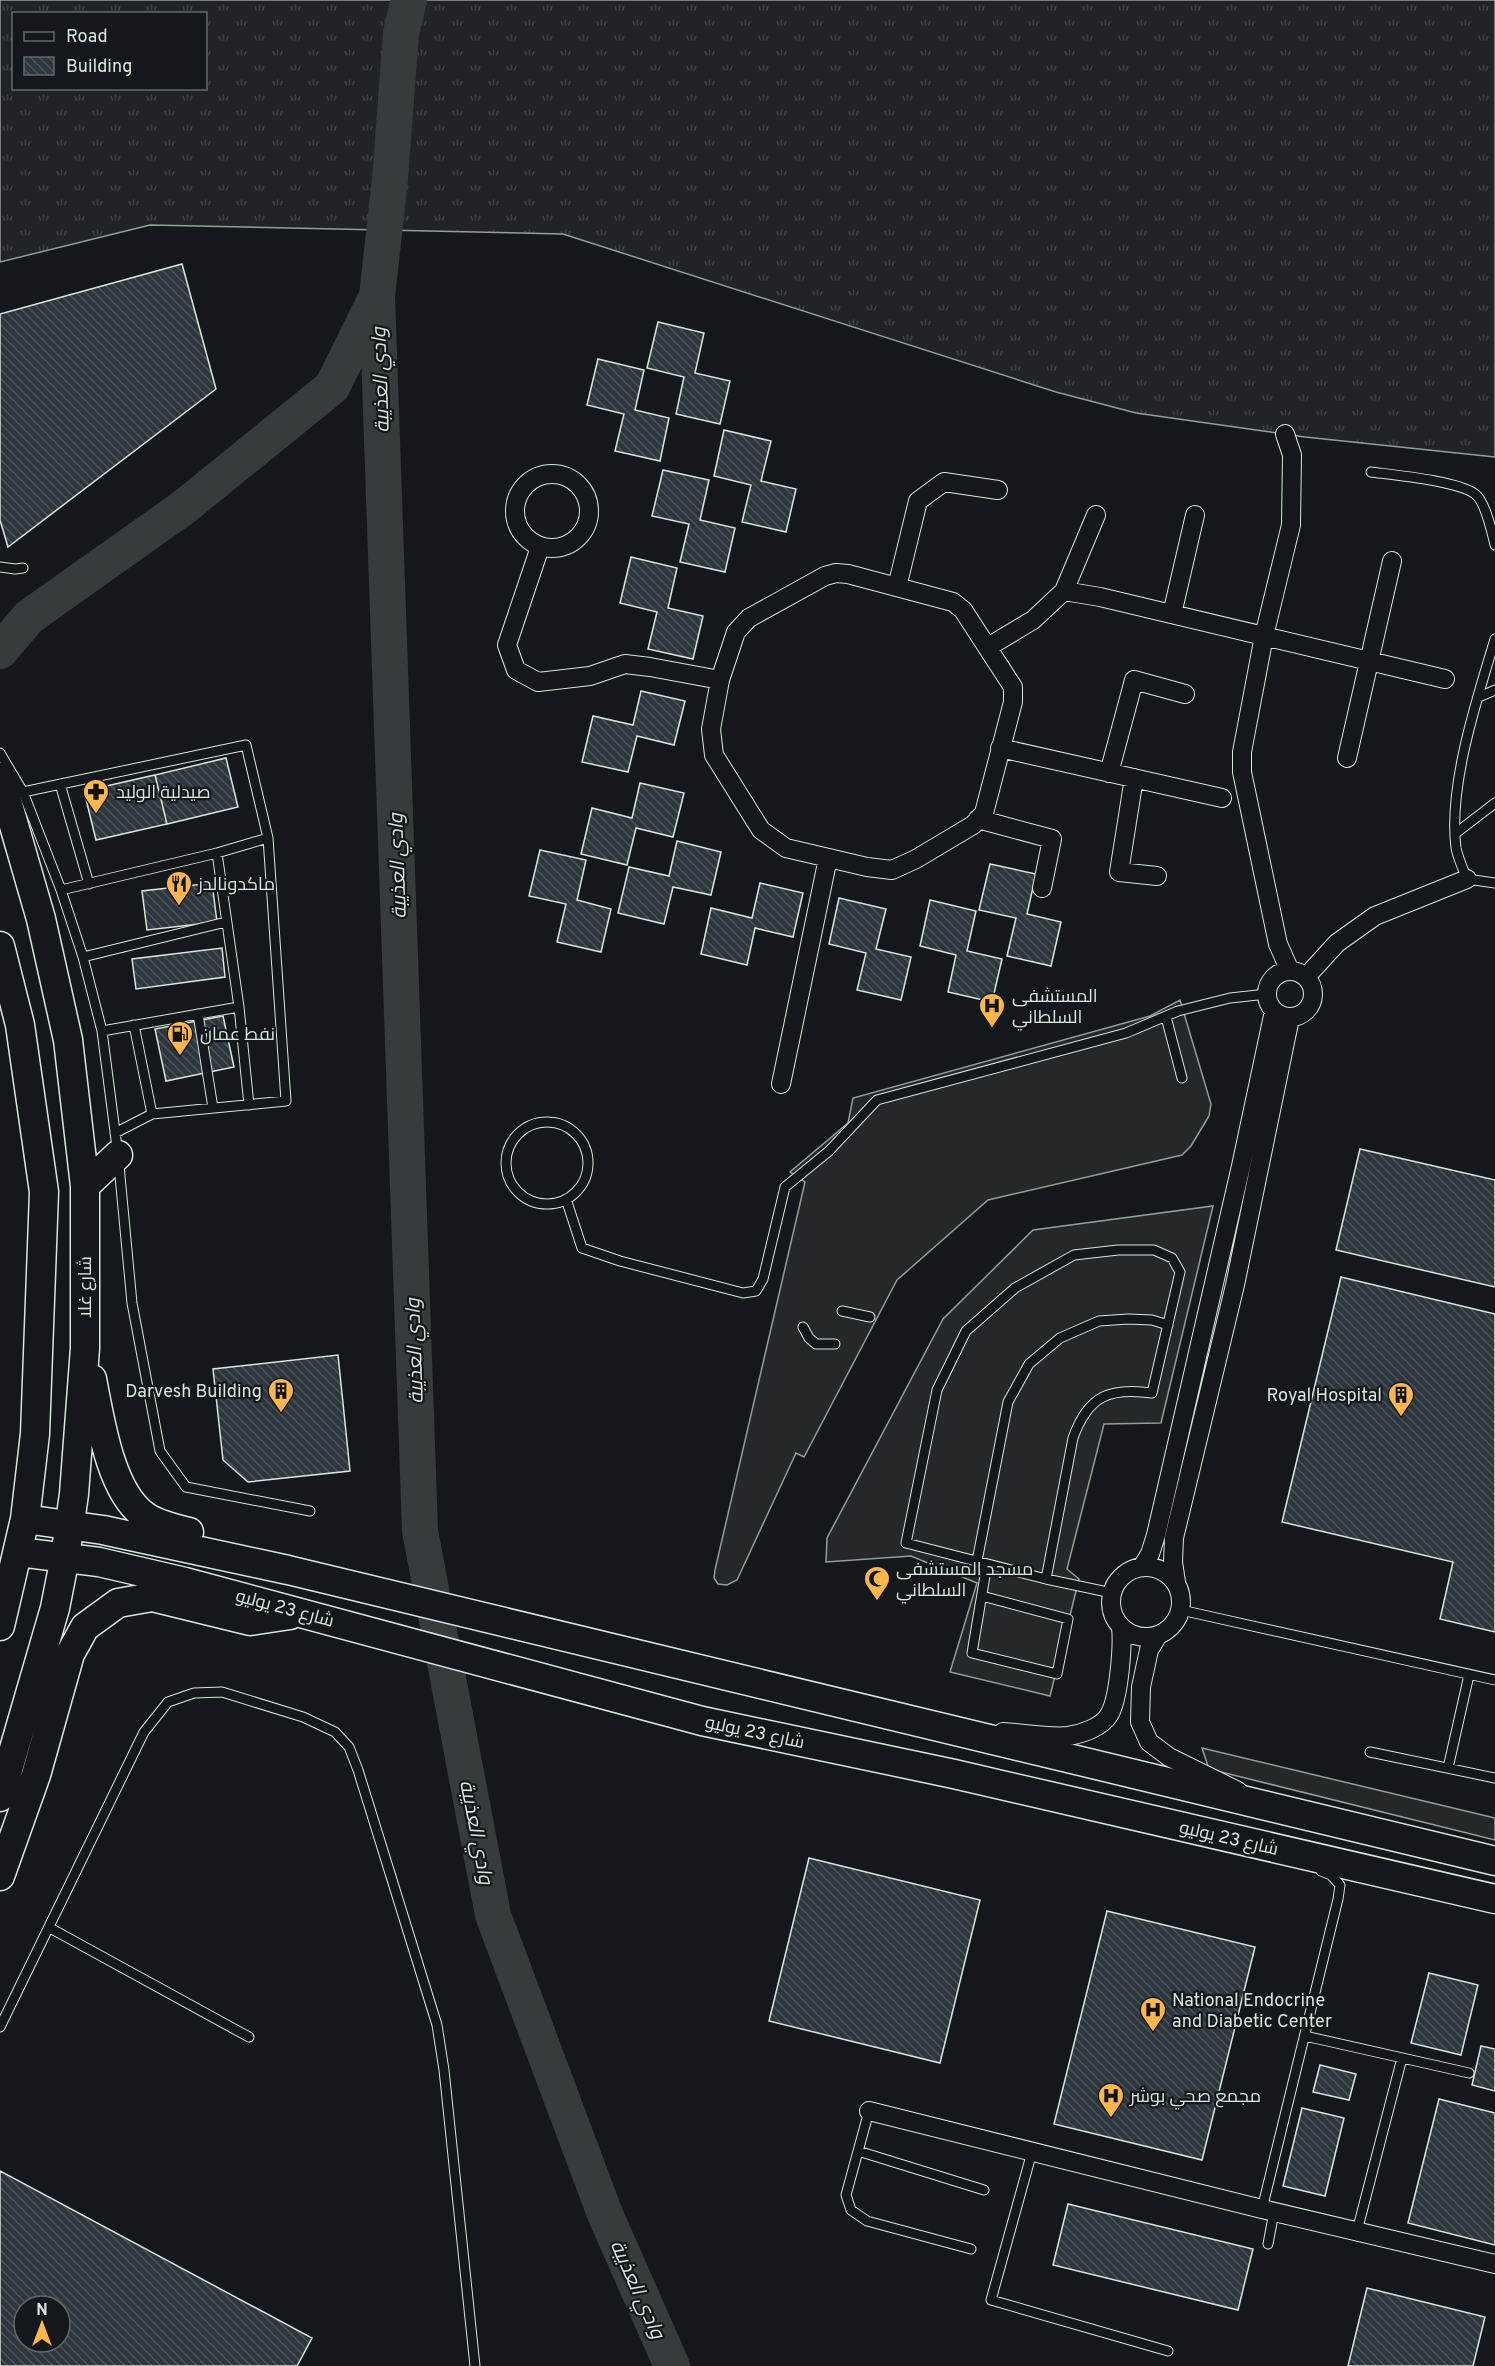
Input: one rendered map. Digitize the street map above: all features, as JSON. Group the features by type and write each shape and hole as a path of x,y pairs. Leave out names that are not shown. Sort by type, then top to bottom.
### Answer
{"main road":[{"name":"شارع غلا","path":"0,1797 55,1608 65,1557 71,1525 85,1348 85,1186 68,1040 11,784"},
{"path":"0,946 20,1025 44,1192 36,1434 25,1520 0,1626"},
{"path":"85,1186 117,1144"},
{"path":"85,1348 111,1464 132,1505 146,1517 159,1523 300,1563 320,1577"},
{"name":"شارع 23 يوليو","path":"25,1520 71,1525 320,1577 938,1728 1264,1804 1495,1862"},
{"name":"شارع 23 يوليو","path":"19,1552 99,1562 164,1577 702,1721 954,1774 1491,1898"},
{"path":"0,1876 36,1775 70,1654 85,1626 118,1603 152,1597 250,1621 303,1613"}],"street":[{"path":"1277,1008 1304,1013 1313,1002 1313,987 1298,974 1278,944 1242,772 1242,752 1264,636 1291,525 1292,455 1285,434"},
{"path":"552,474 564,476 575,481 589,500 588,524 583,534 564,548 540,547 529,541 520,531 515,519 515,506 519,494 527,483 538,476 552,474"},
{"path":"897,587 918,501 944,482 998,489"},
{"path":"987,647 1033,620 1064,591 1096,515"},
{"path":"1173,614 1195,515"},
{"path":"540,547 507,645 516,670 538,682 590,676 625,664 720,680"},
{"path":"1347,758 1392,561"},
{"path":"836,573 848,574 953,602 963,610 987,647 1012,687 1012,702 984,813 973,825 916,860 892,870 786,848 761,830 714,755 711,729 720,680 736,632 749,618 825,576 836,573"},
{"path":"1064,591 1100,597 1445,679"},
{"path":"1109,773 1134,680 1185,694"},
{"path":"1000,748 1222,798"},
{"path":"1134,778 1119,872 1157,876"},
{"path":"978,819 1052,840 1042,888"},
{"path":"781,1084 828,858"},
{"path":"1264,1804 1170,1757 1149,1742 1140,1722 1141,1687 1149,1650 1158,1635 1176,1621 1181,1610 1182,1601 1173,1562 1174,1538 1235,1285 1277,1008 1271,981 1277,975 1298,974 1375,916 1467,879"},
{"path":"1142,1567 1150,1554 1156,1536 1277,1008"},
{"path":"1158,1635 1138,1636 1121,1627 1114,1617 1111,1606 1112,1593 1123,1575 1142,1567 1161,1570 1176,1582"},
{"path":"938,1728 1069,1736 1099,1725 1110,1714 1117,1683 1123,1646 1121,1627"},
{"path":"869,2111 1495,2264"}],"lane":[{"path":"1371,472 1433,480 1474,493 1481,501 1495,545"},
{"path":"0,567 23,568"},
{"path":"1495,639 1459,784 1456,833 1456,850 1467,879 1495,883"},
{"path":"1479,697 1495,690"},
{"path":"11,784 60,784 246,745 268,838 286,1101 152,1114 117,1144"},
{"path":"0,753 11,784 61,890 83,957 102,1031 117,1144 132,1303 160,1451 186,1487 310,1511"},
{"path":"60,784 89,884"},
{"path":"1456,833 1495,803"},
{"path":"61,890 217,853 268,838"},
{"path":"217,853 249,1105"},
{"path":"83,957 226,922"},
{"path":"566,1199 582,1248 620,1261 743,1293 756,1291 763,1280 785,1186 829,1151 877,1100 1126,1033 1178,1011 1230,998 1277,1008"},
{"path":"102,1031 238,1007"},
{"path":"198,1014 213,1108"},
{"path":"1166,1017 1182,1078"},
{"path":"134,1025 152,1114"},
{"path":"551,1122 575,1133 583,1143 588,1168 584,1181 577,1191 566,1199 553,1204 539,1204 526,1199 515,1190 508,1178 505,1164 507,1150 514,1138 525,1128 538,1123 551,1122"},
{"path":"1046,1579 1073,1438 1080,1418 1094,1403 1107,1394 1128,1390 1152,1393 1180,1272 1172,1258 1154,1250 1119,1250 1074,1255 1015,1288 966,1331 938,1390 906,1543 1046,1579 1112,1593"},
{"path":"842,1311 870,1317"},
{"path":"982,1596 1068,1619 1057,1674 972,1653 982,1596 982,1562 1008,1402 1029,1364 1060,1338 1099,1321 1152,1320 1168,1325"},
{"path":"803,1327 809,1338 816,1344 835,1344"},
{"path":"1181,1610 1495,1680"},
{"path":"1448,1768 1469,1675"},
{"path":"0,2026 144,1732 168,1702 194,1693 222,1692 303,1717 335,1732 349,1747 358,1770 436,2025 448,2103 476,2366"},
{"path":"1370,1752 1495,1778"},
{"path":"1200,1831 1301,1865"},
{"path":"1268,2244 1268,2210 1340,1885 1331,1875 1311,1868"},
{"path":"50,1928 249,2037"},
{"path":"1305,2036 1469,2073"},
{"path":"1357,2231 1402,2058"},
{"path":"869,2111 846,2194 851,2210 867,2221 971,2248"},
{"path":"858,2151 984,2190"},
{"path":"1032,2152 991,2300 1168,2351"}],"green space":[{"path":"0,0 1495,0 1495,457 1305,437 1136,413 1056,392 563,234 150,225 0,262"}],"shaded area":[{"path":"1180,1000 1211,1104 1209,1116 1191,1146 1182,1155 988,1200 897,1280 804,1457 796,1453 737,1580 727,1585 718,1584 714,1578 715,1570 805,1182 790,1172 848,1123 853,1098 1150,1016"},
{"path":"1213,1206 1161,1423 1104,1424 1067,1569 1079,1579 1050,1696 950,1672 977,1583 911,1556 826,1562 827,1538 943,1319 1033,1230"},
{"path":"1202,1748 1495,1818 1495,1840 1209,1769"}],"building":[{"path":"182,264 216,389 8,547 0,520 0,314"},
{"path":"658,322 704,333 695,373 730,381 720,424 676,414 684,377 647,368"},
{"path":"598,359 644,370 635,410 669,418 660,461 615,451 624,414 587,405"},
{"path":"724,430 771,441 761,481 796,489 786,532 742,522 751,485 714,476"},
{"path":"663,470 709,480 700,520 735,528 725,572 680,562 689,524 652,516"},
{"path":"631,557 677,568 668,608 703,616 693,659 648,649 657,612 620,603"},
{"path":"641,691 685,701 674,745 637,736 628,772 582,762 593,716 633,725"},
{"path":"226,758 238,807 167,824 155,775"},
{"path":"155,775 167,824 96,840 84,791"},
{"path":"640,783 684,793 673,837 636,828 627,865 581,854 592,808 632,818"},
{"path":"677,841 721,852 711,895 673,887 664,924 618,913 629,867 669,876"},
{"path":"540,850 586,860 577,900 611,909 601,952 557,942 566,904 529,896"},
{"path":"990,864 1036,874 1027,914 1061,922 1051,966 1007,956 1016,918 979,910"},
{"name":"ماكدونالدز","path":"212,883 217,922 147,930 142,891"},
{"path":"760,883 803,893 793,937 755,928 747,965 701,954 711,908 752,918"},
{"path":"839,898 886,909 876,949 911,957 901,1000 857,990 866,953 829,944"},
{"path":"930,900 976,911 967,951 1002,959 992,1002 948,992 956,955 920,946"},
{"path":"222,948 225,977 136,989 132,959"},
{"path":"223,1016 234,1067 166,1081 155,1029"},
{"path":"1360,1149 1495,1180 1495,1287 1336,1250"},
{"name":"Royal Hospital","path":"1341,1277 1495,1314 1495,1632 1440,1619 1453,1562 1282,1522"},
{"name":"Darvesh Building","path":"338,1355 350,1471 248,1482 223,1460 213,1369"},
{"path":"809,1858 980,1900 940,2063 769,2021"},
{"path":"1107,1911 1255,1947 1202,2160 1054,2124"},
{"path":"1429,1973 1478,1985 1461,2055 1411,2043"},
{"path":"1481,2046 1495,2049 1495,2091 1472,2085"},
{"path":"1320,2065 1356,2074 1349,2100 1313,2092"},
{"path":"1439,2099 1495,2113 1495,2245 1408,2223"},
{"path":"1302,2108 1344,2118 1325,2196 1283,2186"},
{"path":"0,2171 312,2338 297,2366 0,2366"},
{"path":"1068,2204 1253,2249 1238,2310 1053,2265"},
{"path":"1367,2288 1485,2317 1473,2366 1348,2366"}],"waterway":[{"name":"وادي العذيبة","path":"0,651 29,617 184,507 332,387 377,296 390,179 401,33 409,0"},
{"name":"وادي العذيبة","path":"377,296 420,1531 493,1915 605,2214 672,2366"}],"place":[{"name":"صيدلية الوليد","path":"96,815"},
{"name":"ماكدونالدز","path":"179,907"},
{"name":"المستشفى السلطاني","path":"992,1029"},
{"name":"نفط عمان","path":"180,1057"},
{"name":"Darvesh Building","path":"281,1414"},
{"name":"Royal Hospital","path":"1401,1418"},
{"name":"مسجد المستشفى السلطاني","path":"877,1602"},
{"name":"National Endocrine and Diabetic Center","path":"1153,2033"},
{"name":"مجمع صحي بوشر","path":"1111,2119"}]}
